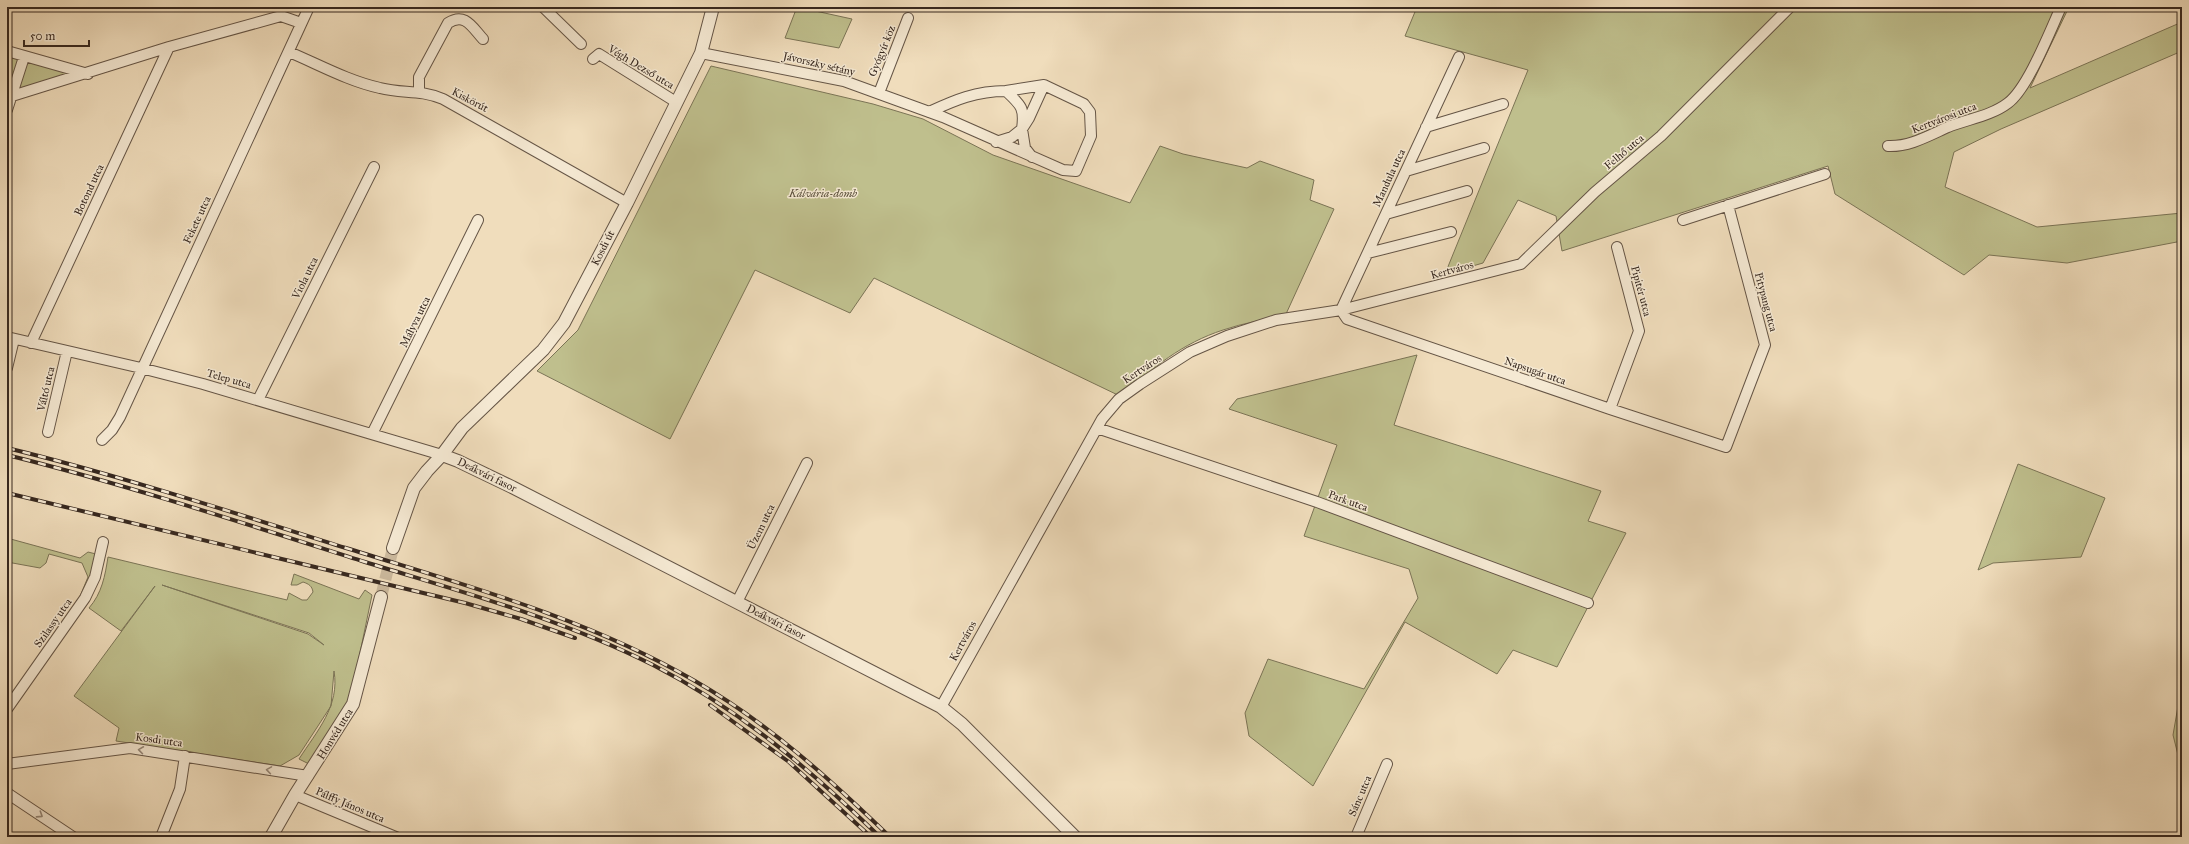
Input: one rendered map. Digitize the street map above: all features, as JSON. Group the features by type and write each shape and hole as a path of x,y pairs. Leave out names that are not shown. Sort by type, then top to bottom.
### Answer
{"street":[{"name":"Fekete utca","path":"102,440 112,430 120,417 141,368 289,52 300,23 309,7"},
{"path":"543,7 581,44"},
{"name":"Kosdi út","path":"442,455 462,428 543,350 564,324 627,203 701,52 713,7"},
{"name":"Felhő utca","path":"1521,264 1595,192 1661,136 1741,58 1790,7"},
{"name":"Kertvárosi utca","path":"1888,146 1900,147 1960,122 1990,112 2008,103 2017,95 2030,74 2061,7"},
{"path":"10,95 88,74 169,47 281,16 300,23"},
{"path":"419,92 419,78 448,23 456,18 464,19 483,38"},
{"name":"Gyógyír köz","path":"878,93 908,18"},
{"name":"Botond utca","path":"31,343 169,47"},
{"path":"7,51 88,74"},
{"name":"Kiskörút","path":"289,52 366,85 382,89 427,93 463,110 627,203"},
{"name":"Jávorszky sétány","path":"701,52 829,77 929,112 1032,157"},
{"name":"Végh Dezső utca","path":"593,59 599,54 676,102"},
{"path":"7,110 10,95 24,57"},
{"name":"Mandula utca","path":"1341,310 1459,57"},
{"path":"996,142 1012,137 1022,129 1029,118 1044,85"},
{"path":"929,112 955,101 986,91 1006,91 1044,85 1084,104 1090,112 1091,136 1076,171 1063,170 1032,157 1025,148 1022,129 1024,118 1022,106 1006,91"},
{"path":"1426,128 1503,104"},
{"path":"1406,171 1484,148"},
{"name":"Viola utca","path":"258,400 374,167"},
{"path":"1683,220 1825,174"},
{"path":"1386,214 1467,191"},
{"name":"Pitypang utca","path":"1726,447 1765,345 1728,206"},
{"name":"Mályva utca","path":"372,434 478,220"},
{"path":"1368,253 1451,232"},
{"name":"Pipitér utca","path":"1610,410 1639,331 1617,247"},
{"name":"Kertváros","path":"941,707 1097,428 1119,399 1190,352 1227,336 1261,324 1341,310 1521,264"},
{"name":"Napsugár utca","path":"1341,310 1347,319 1610,410 1726,447"},
{"path":"7,368 11,338"},
{"name":"Telep utca","path":"11,338 141,368 258,400 442,455"},
{"name":"Váltó utca","path":"48,432 67,351"},
{"name":"Park utca","path":"1097,428 1317,502 1588,603"},
{"path":"393,548 414,488 442,455"},
{"name":"Deákvári fasor","path":"442,455 474,468 941,707 962,724 1075,837"},
{"name":"Üzem utca","path":"737,602 807,463"},
{"name":"Szilassy utca","path":"7,709 85,598 95,578 103,542"},
{"name":"Honvéd utca","path":"271,837 296,794 353,704 381,597"},
{"name":"Kosdi utca","path":"7,764 130,748 308,776"},
{"path":"161,837 180,789 184,756"},
{"name":"Sánc utca","path":"1356,837 1387,764"},
{"path":"7,793 70,836"},
{"name":"Pálffy János utca","path":"296,794 396,837"}],"green space":[{"path":"797,7 852,19 839,48 785,38"},
{"path":"1417,7 2069,7 2030,88 2182,22 2182,51 2001,129 1954,152 1945,187 2037,227 2182,213 2182,241 2067,263 1989,255 1964,275 1835,194 1828,166 1562,251 1556,216 1518,200 1483,263 1445,274 1528,70 1405,36"},
{"path":"7,51 88,74 7,94"},
{"name":"Kálvária-domb","path":"711,66 873,104 923,119 993,155 1130,203 1160,146 1183,154 1247,168 1260,161 1314,180 1310,200 1334,209 1286,314 1208,335 1194,342 1156,366 1122,397 874,278 850,313 755,270 670,439 537,371 578,330"},
{"path":"1417,355 1394,425 1601,491 1588,521 1626,533 1557,667 1513,650 1497,674 1405,622 1313,786 1249,736 1245,713 1268,659 1364,689 1418,598 1409,569 1304,536 1337,445 1229,409 1237,399"},
{"path":"2018,464 2105,498 2081,557 1993,563 1978,570"},
{"path":"7,538 80,558 88,552 96,554 95,577 76,606 88,577 82,563 49,554 46,563 40,568 7,562"},
{"path":"108,557 287,600 289,593 302,600 307,600 313,592 310,586 303,582 297,585 291,585 294,574 359,599 365,590 372,595 356,672 346,709 309,764 299,759 320,728 330,708 299,755 280,766 116,741 119,728 74,696 155,586 121,631 89,608 100,590","holes":["162,585 309,633 324,645 308,634","334,671 334,696 331,704"]},
{"path":"2182,683 2182,771 2173,735"}],"tunnel":[{"path":"381,597 393,548"}],"railway":[{"path":"7,448 220,508 480,590 568,621 612,639 695,681 748,715 821,773 890,837"},
{"path":"7,455 142,492 475,596 547,620 618,649 685,682 744,721 773,742 828,788 880,837"},
{"path":"7,493 465,603 521,619 575,638"},
{"path":"710,705 789,762 871,837"}]}
